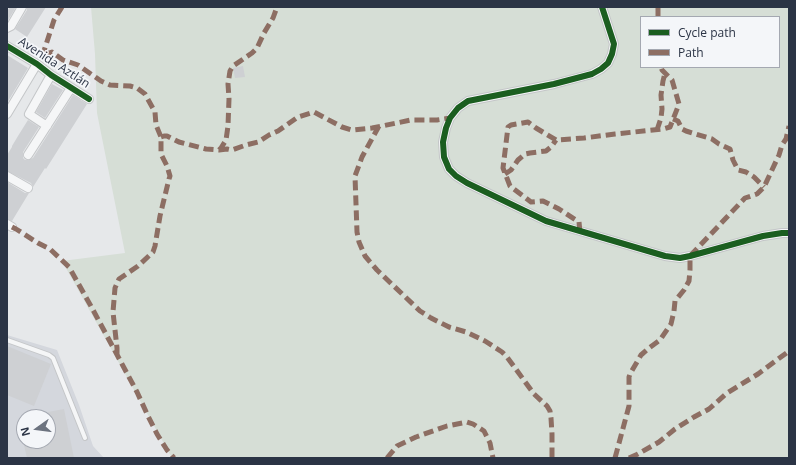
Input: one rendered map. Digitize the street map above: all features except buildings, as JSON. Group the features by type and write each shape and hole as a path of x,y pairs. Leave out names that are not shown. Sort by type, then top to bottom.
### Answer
{"street":[{"path":"7,28 11,26 22,7"},
{"path":"602,7 614,44 608,63 601,70 592,74 554,84 468,101 458,108 450,118 446,128 443,142 444,157 449,168 456,176 467,183 546,221 665,256 680,258 763,236 789,233"},
{"name":"Avenida Aztlán","path":"7,46 89,99"},
{"path":"7,114 37,64"},
{"path":"47,126 29,114 51,75"},
{"path":"28,155 71,88"},
{"path":"7,176 28,188"}],"lane":[{"path":"7,340 49,355 53,358 85,438"}],"shaded area":[{"path":"91,7 789,7 789,458 172,458 62,261 125,253 97,113 95,54"},
{"path":"7,335 57,350 79,405 93,446 104,458 7,458"}],"marked path":[{"path":"42,57 54,20 62,7"},
{"path":"161,137 167,136 179,142 206,149 219,150 221,148 226,140 228,126 228,84 230,71 233,66 257,48 273,18 277,7"},
{"path":"658,7 658,16"},
{"path":"43,55 52,52 63,60 78,65 101,81 110,85 130,86 137,88 145,94 155,112 156,125 161,137 161,154 170,176 153,252 138,266 119,279 115,288 113,312 117,354"},
{"path":"580,232 579,222 543,201 531,202 510,186 503,168 508,127 511,125 528,122 556,140 670,127 679,104 672,80 661,68"},
{"path":"657,130 661,118 661,95 665,73"},
{"path":"219,150 232,150 258,142 278,131 298,117 314,112 342,127 352,130 372,128 411,120 437,120 450,118"},
{"path":"673,119 678,121 682,129 712,139 730,149 738,170 746,172 754,177 764,187"},
{"path":"379,126 362,157 355,176 357,232 359,242 365,256 377,270 420,311 449,327 466,332 485,341 507,357 534,394 547,406 550,411 552,458"},
{"path":"615,458 629,406 630,374 641,355 660,340 671,324 675,301 689,281 690,256 745,198 757,194 764,187 786,139 789,126"},
{"path":"505,174 511,170 518,160 525,154 546,151 556,140"},
{"path":"12,227 50,249 69,267 137,392 157,434 174,458"},
{"path":"629,458 659,442 675,429 709,409 727,393 758,374 789,351"},
{"path":"387,458 397,446 416,437 447,426 467,422 484,431 490,443 493,458"}],"cycle path":[{"path":"602,7 614,44 608,63 592,74 554,84 468,101 458,108 450,118 446,128 443,142 444,157 449,169 456,176 467,183 546,221 665,256 680,258 763,236 789,233"},
{"path":"7,46 89,99"}]}
